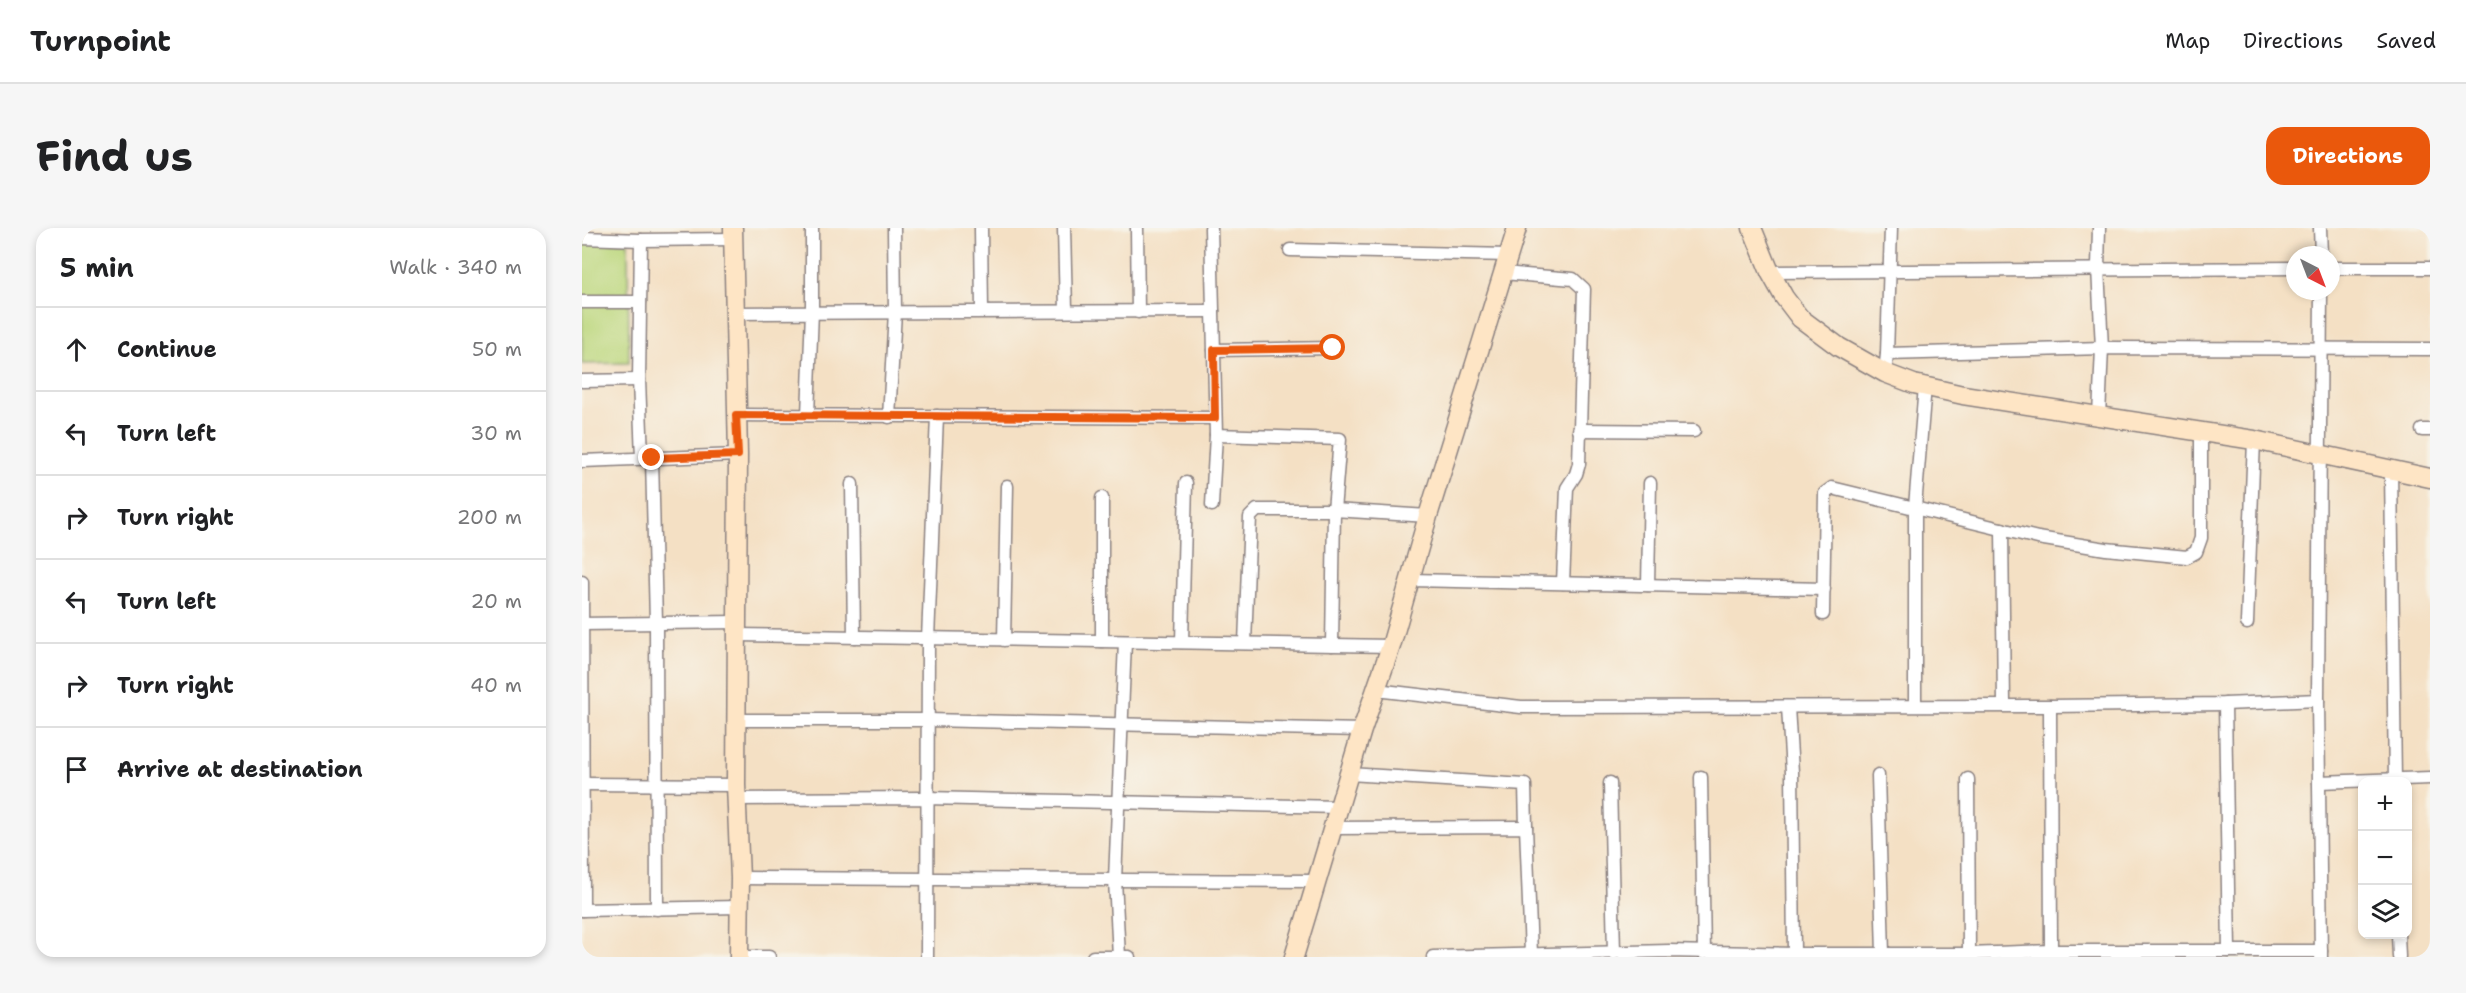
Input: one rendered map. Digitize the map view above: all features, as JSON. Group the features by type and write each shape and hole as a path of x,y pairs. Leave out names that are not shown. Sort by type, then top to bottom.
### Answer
{"street":[{"path":"808,415 812,228"},
{"path":"890,417 895,312 894,228"},
{"path":"981,228 982,311"},
{"path":"1064,228 1066,310"},
{"path":"1137,228 1138,312"},
{"path":"1211,228 1216,435 1212,505"},
{"path":"1294,957 1315,882 1362,730 1391,646 1428,516 1517,228"},
{"path":"1752,228 1770,272 1784,297 1800,318 1839,347 1886,373 1963,395 2254,440 2430,478"},
{"path":"1886,373 1891,228"},
{"path":"2099,228 2098,268 2102,348 2099,416"},
{"path":"2320,228 2321,246"},
{"path":"582,237 640,240 733,233 738,455 739,957 769,957"},
{"path":"640,240 639,380 647,458 656,622 657,909"},
{"path":"1290,250 1509,255"},
{"path":"1770,272 2286,268"},
{"path":"2340,268 2430,268"},
{"path":"1503,273 1573,279 1584,289 1580,464 1567,488 1563,584"},
{"path":"1433,957 1614,953 1969,954 2051,951 2229,951 2321,954 2318,700 2321,300"},
{"path":"582,302 640,302"},
{"path":"735,313 1214,311"},
{"path":"1214,350 1333,348"},
{"path":"1887,354 2102,348 2430,349"},
{"path":"582,381 639,380"},
{"path":"1915,705 1915,507 1925,386"},
{"path":"736,415 1215,418"},
{"path":"927,957 928,639 937,416"},
{"path":"1579,430 1694,431"},
{"path":"1823,614 1825,494 1832,488 2002,529 2106,549 2187,557 2196,552 2201,538 2201,431"},
{"path":"1216,435 1340,439 1334,510 1332,645"},
{"path":"2247,623 2254,440"},
{"path":"582,461 738,455"},
{"path":"2391,469 2395,777"},
{"path":"1182,642 1186,483"},
{"path":"1648,585 1650,483"},
{"path":"852,484 854,637"},
{"path":"1005,640 1007,486"},
{"path":"1102,498 1102,641"},
{"path":"1245,643 1250,517 1257,510 1334,510 1428,516"},
{"path":"2002,529 2004,704"},
{"path":"1411,580 1824,589"},
{"path":"582,582 583,910 739,907"},
{"path":"582,624 656,622 854,637 1391,646"},
{"path":"1119,957 1115,880 1125,642"},
{"path":"1376,690 1521,707 2004,704 2050,706 2225,704 2318,700"},
{"path":"2225,704 2229,951"},
{"path":"2050,706 2051,951"},
{"path":"1788,707 1792,772 1794,954"},
{"path":"737,720 928,720 1362,730"},
{"path":"1349,774 1525,785 1531,954"},
{"path":"1878,775 1883,954"},
{"path":"1701,777 1704,953"},
{"path":"2412,779 2430,778"},
{"path":"1968,780 1969,954"},
{"path":"2319,782 2358,781"},
{"path":"1610,783 1614,953"},
{"path":"583,784 657,784 737,792 927,798 1338,807"},
{"path":"1333,828 1526,827"},
{"path":"740,878 1315,882"},
{"path":"2398,939 2399,957"},
{"path":"1093,957 1129,957"}],"green space":[{"path":"582,242 628,242 629,363 582,364"}],"route":[{"path":"652,458 738,455 736,415 1215,418 1214,350 1333,348"}]}
